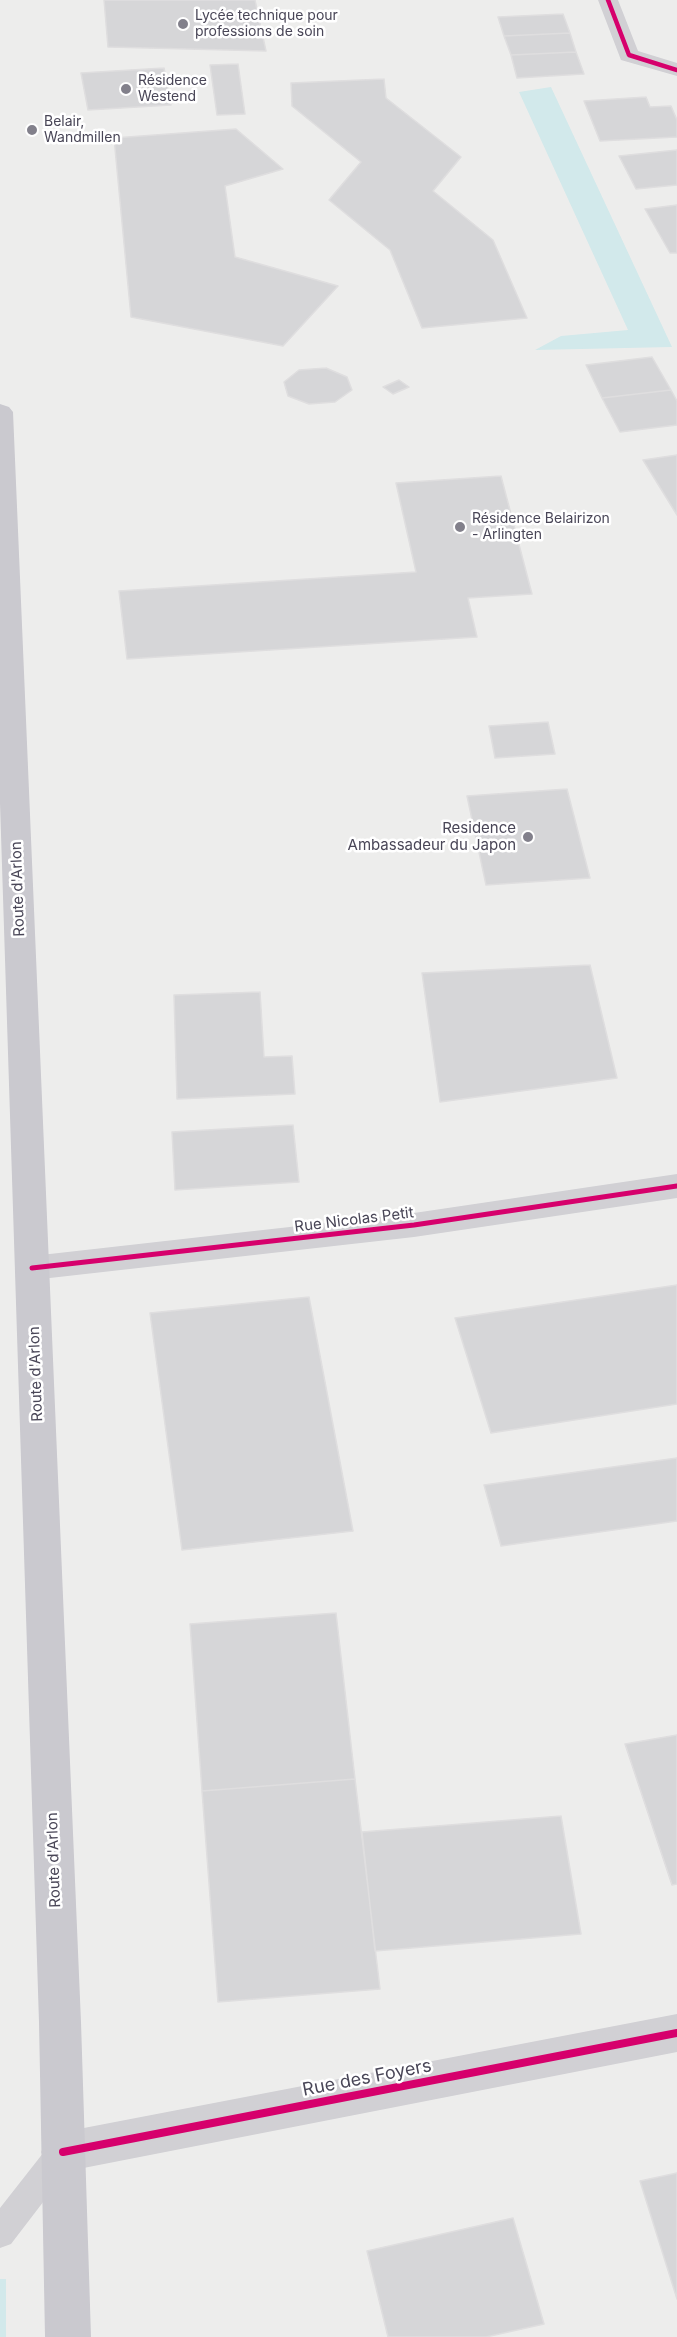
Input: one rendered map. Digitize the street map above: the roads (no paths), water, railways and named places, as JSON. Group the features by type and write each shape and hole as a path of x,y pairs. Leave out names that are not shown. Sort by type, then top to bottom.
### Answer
{"main road":[{"name":"Route d'Arlon","path":"0,412 68,2337"}],"street":[{"path":"608,0 629,55 677,70"},
{"name":"Rue Nicolas Petit","path":"32,1268 414,1225 677,1186"},
{"name":"Rue des Foyers","path":"63,2151 677,2033"}],"lane":[{"path":"0,2233 63,2151"}],"place":[{"name":"Lycée technique pour professions de soin","path":"183,24"},
{"name":"Résidence Westend","path":"126,89"},
{"name":"Belair, Wandmillen","path":"32,130"},
{"name":"Résidence Belairizon - Arlingten","path":"460,527"},
{"name":"Residence Ambassadeur du Japon","path":"528,837"}]}
